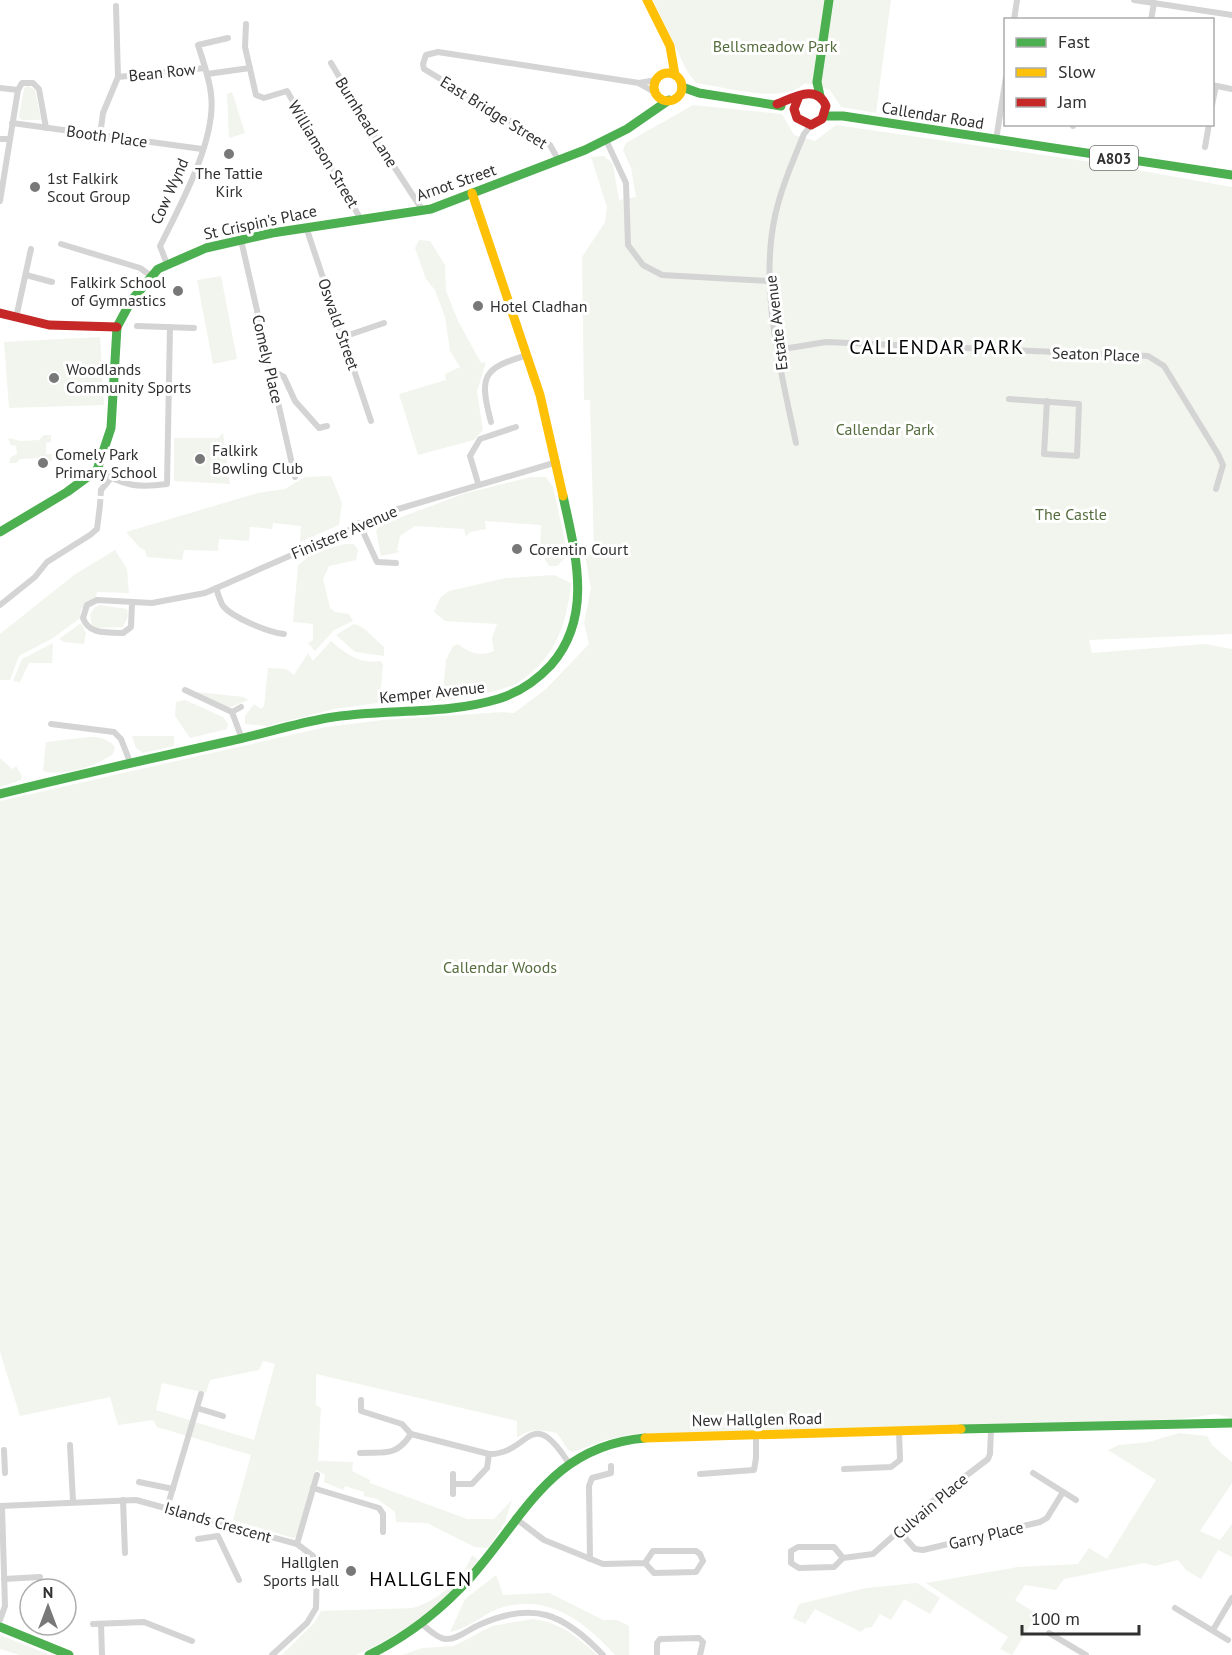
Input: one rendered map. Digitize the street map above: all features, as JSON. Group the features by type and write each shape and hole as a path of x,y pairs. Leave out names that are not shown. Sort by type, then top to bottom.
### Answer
{"street":[{"path":"647,0 670,46 671,60 681,91 777,104 811,125 819,122 825,111 817,82 829,0"},
{"path":"1014,18 1017,0"},
{"path":"1134,0 1232,15"},
{"path":"1193,9 1194,0"},
{"path":"1151,18 1154,3"},
{"path":"100,135 103,113 118,77 116,6"},
{"path":"246,24 245,47 250,68"},
{"name":"Cow Wynd","path":"167,264 160,246 189,187 202,149 211,109 206,71 198,45 228,38"},
{"name":"East Bridge Street","path":"559,161 550,145 424,69 424,59 435,52 639,83"},
{"path":"639,83 656,80 664,74 671,60"},
{"name":"Burnhead Lane","path":"331,63 379,144 423,211"},
{"name":"Bean Row","path":"118,77 250,68"},
{"name":"Williamson Street","path":"250,68 256,94 261,97 287,91 360,218"},
{"path":"664,74 675,75"},
{"path":"656,80 662,97"},
{"path":"0,201 18,90 26,82 37,86 46,128"},
{"path":"804,134 794,104 817,82"},
{"path":"639,83 662,97"},
{"path":"996,140 1004,84"},
{"path":"1214,86 1232,89"},
{"path":"0,88 18,90"},
{"name":"Arnot Street","path":"360,218 423,211 559,161 606,140 655,109 662,97 681,91"},
{"path":"777,104 803,94 820,96"},
{"name":"Callendar Road","path":"825,111 843,116 1232,175"},
{"name":"Booth Place","path":"12,123 202,149"},
{"name":"Estate Avenue","path":"796,443 777,350 770,281 774,218 804,134 811,125"},
{"path":"1206,147 1209,126"},
{"path":"0,139 9,140"},
{"path":"606,140 626,183 628,245 643,265 662,275 770,281"},
{"name":"Kemper Avenue","path":"0,794 130,762 329,718 487,702 508,696 539,676 557,657 568,639 579,598 577,559 557,462 529,354 472,194"},
{"name":"St Crispin's Place","path":"167,264 206,248 360,218"},
{"name":"Oswald Street","path":"306,227 371,421"},
{"name":"Comely Place","path":"241,240 296,477"},
{"path":"61,244 140,268 151,276"},
{"path":"16,319 32,249"},
{"path":"0,532 67,492 97,470 111,428 117,327 131,301 151,276 167,264"},
{"path":"26,274 52,282"},
{"path":"0,313 16,319 48,325 117,327"},
{"path":"343,337 384,324"},
{"path":"137,326 194,328"},
{"path":"97,470 124,485 147,487 168,484 170,327"},
{"name":"Seaton Place","path":"777,350 826,342 1148,356 1164,366 1218,454 1223,465 1216,489"},
{"path":"491,422 483,388 492,369 500,363 529,354"},
{"path":"271,370 284,377 295,401 304,409 311,421 319,428 327,426"},
{"path":"1009,399 1047,401 1079,404 1077,456 1044,454 1047,401"},
{"path":"478,483 470,456 480,439 516,428"},
{"name":"Finistere Avenue","path":"132,603 131,627 123,633 94,631 88,627 83,618 84,610 93,601 132,603 170,601 216,588 360,523 478,483 557,462"},
{"path":"101,490 111,478"},
{"path":"0,605 35,578 48,562 97,529 100,505"},
{"path":"360,523 377,562 396,563"},
{"path":"216,588 222,604 230,612 271,632 284,634"},
{"path":"185,690 232,712 242,739"},
{"path":"232,712 241,707"},
{"path":"51,724 114,732 121,739 130,762"},
{"path":"167,1508 201,1394"},
{"path":"361,1400 361,1411 402,1424 411,1434 489,1454 500,1454 511,1450 525,1437 544,1435 554,1440 568,1462"},
{"path":"197,1408 223,1416"},
{"name":"New Hallglen Road","path":"369,1655 422,1624 481,1566 515,1518 544,1483 568,1462 596,1449 626,1440 1232,1423"},
{"name":"Culvain Place","path":"843,1558 834,1547 798,1547 791,1551 791,1563 799,1568 834,1567 843,1558 867,1557 900,1532 929,1504 988,1459 991,1429"},
{"path":"844,1468 891,1467 900,1460 899,1431"},
{"path":"360,1453 392,1452 404,1445 411,1434"},
{"path":"700,1474 753,1470 756,1458 756,1435"},
{"path":"70,1445 73,1502"},
{"path":"4,1450 2,1461 4,1473"},
{"path":"453,1484 472,1484 487,1468 489,1454"},
{"path":"590,1559 589,1486 592,1478 597,1475 611,1473 611,1467"},
{"path":"1033,1473 1076,1500"},
{"path":"453,1474 453,1494"},
{"path":"272,1655 307,1623 316,1608 317,1565 314,1556 297,1544 317,1475"},
{"path":"139,1482 173,1489"},
{"path":"313,1488 379,1508 382,1514 383,1532"},
{"name":"Garry Place","path":"900,1532 915,1549 923,1550 1029,1525 1047,1518 1063,1492"},
{"path":"123,1500 125,1553"},
{"name":"Islands Crescent","path":"0,1620 5,1606 1,1506 123,1500 147,1502 222,1525 297,1544"},
{"path":"515,1518 543,1540 603,1564 645,1563 654,1573 696,1572 703,1561 696,1551 652,1551 645,1563"},
{"path":"222,1525 218,1536 239,1580"},
{"path":"198,1539 218,1536"},
{"path":"4,1579 18,1579"},
{"path":"1212,1630 1232,1598"},
{"path":"1175,1608 1228,1640"},
{"path":"422,1624 441,1638 452,1639 496,1617 517,1612 538,1612 558,1618 577,1630 603,1655"},
{"path":"93,1624 144,1622 192,1641"},
{"path":"101,1624 102,1655"},
{"path":"0,1627 69,1655"},
{"path":"1049,1633 1086,1655"},
{"path":"657,1655 657,1643 660,1639 699,1638 704,1642 700,1655"}],"green space":[{"name":"Bellsmeadow Park","path":"653,0 891,0 876,113 841,107 830,90 805,83 783,93 769,94 696,83 687,71"},
{"path":"28,86 35,90 41,120 22,120 19,117 24,88"},
{"path":"232,92 245,133 229,138 227,94"},
{"path":"693,105 782,114 794,135 815,141 836,125 1098,163 1232,187 1232,634 1089,640 1092,653 1205,644 1232,649 1232,1418 1216,1414 1181,1419 1068,1423 632,1434 606,1440 573,1452 568,1450 557,1433 531,1431 517,1438 517,1421 316,1374 316,1405 321,1408 318,1461 353,1462 352,1471 370,1480 370,1483 467,1519 494,1519 512,1500 505,1522 488,1548 475,1547 427,1523 396,1522 395,1512 377,1499 364,1496 364,1492 345,1486 343,1490 324,1482 325,1475 316,1470 297,1536 293,1538 233,1520 251,1455 157,1427 153,1420 118,1425 110,1397 20,1416 0,1352 0,801 326,727 383,720 514,713 546,689 589,644 584,623 591,589 585,555 594,549 590,400 584,400 582,257 605,222 607,207 591,157 604,156 613,164 619,200 636,197 631,168 623,150 626,143","holes":["263,1361 275,1364 254,1440 156,1410 162,1383 206,1393 210,1380 259,1370"]},
{"path":"419,240 430,241 445,265 446,291 458,321 481,363 486,362 477,392 483,430 474,440 418,455 399,394 446,380 445,374 460,367 450,351 445,317 435,290 426,279 415,248"},
{"path":"221,276 237,359 213,364 197,280"},
{"name":"Woodlands Community Sports","path":"100,337 104,405 9,408 4,342"},
{"name":"Falkirk Bowling Club","path":"223,433 230,484 174,481 174,438 218,438"},
{"path":"44,435 51,435 51,442 46,443 46,454 52,454 52,461 40,458 20,459 16,463 9,463 11,457 17,454 16,446 11,445 8,438 21,441 39,440"},
{"path":"331,476 342,503 339,525 300,542 301,526 273,523 272,529 250,527 249,541 219,539 218,551 184,550 182,560 147,557 145,550 140,548 126,532 258,493 285,489 305,477"},
{"path":"531,477 546,477 553,487 568,555 557,566 549,566 540,551 541,525 485,521 486,529 470,532 466,537 464,529 415,526 400,536 397,550 400,552 381,556 376,531 380,525 466,493"},
{"path":"344,544 354,544 358,550 356,560 329,566 323,579 330,608 335,612 349,614 353,621 334,630 315,651 308,643 313,640 313,624 293,622 298,565 314,553"},
{"path":"115,550 127,569 129,593 97,592 96,597 81,609 80,618 53,638 19,656 10,680 0,680 0,634 74,575"},
{"path":"554,575 571,583 566,614 550,652 529,675 510,686 462,698 414,702 401,697 397,690 443,691 446,660 453,646 458,644 466,650 479,654 494,651 492,638 497,624 445,621 434,612 440,598 449,591 506,578"},
{"path":"100,605 127,609 128,616 123,627 96,628 92,625 90,615 95,607"},
{"path":"81,623 86,633 84,644 64,642 59,639"},
{"path":"354,624 366,630 384,647 384,656 355,652 336,635"},
{"path":"331,641 359,660 380,661 383,664 378,703 334,709 268,726 245,724 245,716 254,704 261,709 264,706 268,668 286,669 294,675 308,653 313,661"},
{"path":"53,643 52,663 29,663 20,682 13,681 22,659"},
{"path":"196,692 244,697 248,700 229,708"},
{"path":"185,700 223,717 228,724 227,729 190,738 175,716 176,702"},
{"path":"132,736 174,736 174,746 143,753 136,748"},
{"path":"89,737 109,742 115,747 113,754 98,763 80,769 60,773 43,771 46,742"},
{"path":"0,758 12,769 16,766 22,776 21,780 0,787"},
{"path":"1179,1433 1207,1436 1212,1445 1232,1462 1232,1483 1200,1531 1220,1540 1232,1524 1232,1557 1218,1550 1201,1579 1186,1570 1178,1560 1155,1566 1144,1563 1064,1579 1056,1590 1025,1585 1015,1600 1037,1614 1012,1655 1000,1649 1008,1637 926,1583 1018,1567 1078,1564 1089,1548 1107,1559 1156,1480 1108,1450 1119,1445 1149,1442"},
{"path":"472,1555 479,1561 459,1587 419,1621 377,1645 356,1655 282,1655 315,1622 321,1611 413,1608 432,1600 456,1580"},
{"path":"496,1575 503,1595 549,1593 603,1620 617,1620 629,1626 629,1655 615,1655 577,1621 547,1606 513,1605 495,1610 467,1626 450,1632 465,1599"},
{"path":"917,1583 940,1598 930,1614 904,1599 891,1620 880,1614 872,1627 865,1628 861,1632 815,1609 805,1624 793,1618 799,1604 866,1588"},
{"path":"532,1619 551,1623 567,1631 597,1655 402,1655 422,1648 454,1646 492,1626"},
{"path":"0,1635 50,1655 20,1655 0,1649"}],"tunnel":[{"path":"100,505 101,490"}],"traffic: fast":[{"path":"820,96 817,82 829,0"},
{"path":"682,87 699,93 781,106"},
{"path":"0,532 67,492 97,470 111,428 117,327 131,301 158,269 206,248 272,233 431,209 585,150 627,129 669,100"},
{"path":"825,116 843,116 1232,175"},
{"path":"0,794 315,720 370,713 456,708 498,699 520,690 551,665 564,646 573,626 578,583 563,496"},
{"path":"961,1429 1232,1423"},
{"path":"369,1655 410,1631 447,1601 470,1578 543,1488 563,1469 586,1455 613,1444 645,1438"},
{"path":"0,1627 69,1655"}],"traffic: slow":[{"path":"647,0 670,46 675,75"},
{"path":"668,73 678,77 682,87 678,97 668,101 658,97 654,87 658,77 668,73"},
{"path":"472,193 540,395 563,496"},
{"path":"645,1438 961,1429"}],"traffic: jam":[{"path":"777,104 804,94 817,95 826,106 822,119 811,125 797,118 794,109 799,96"},
{"path":"0,313 49,325 117,327"}],"place":[{"name":"The Tattie Kirk","path":"229,154"},
{"name":"1st Falkirk Scout Group","path":"35,187"},
{"name":"Falkirk School of Gymnastics","path":"178,291"},
{"name":"Hotel Cladhan","path":"478,306"},
{"name":"Woodlands Community Sports","path":"54,378"},
{"name":"Falkirk Bowling Club","path":"200,459"},
{"name":"Comely Park Primary School","path":"43,463"},
{"name":"Corentin Court","path":"517,549"},
{"name":"Hallglen Sports Hall","path":"351,1571"}],"district":[{"name":"CALLENDAR PARK","path":"937,347"},
{"name":"HALLGLEN","path":"421,1579"}],"park label":[{"name":"Callendar Park","path":"885,429"},
{"name":"The Castle","path":"1071,514"},
{"name":"Callendar Woods","path":"500,967"}]}
